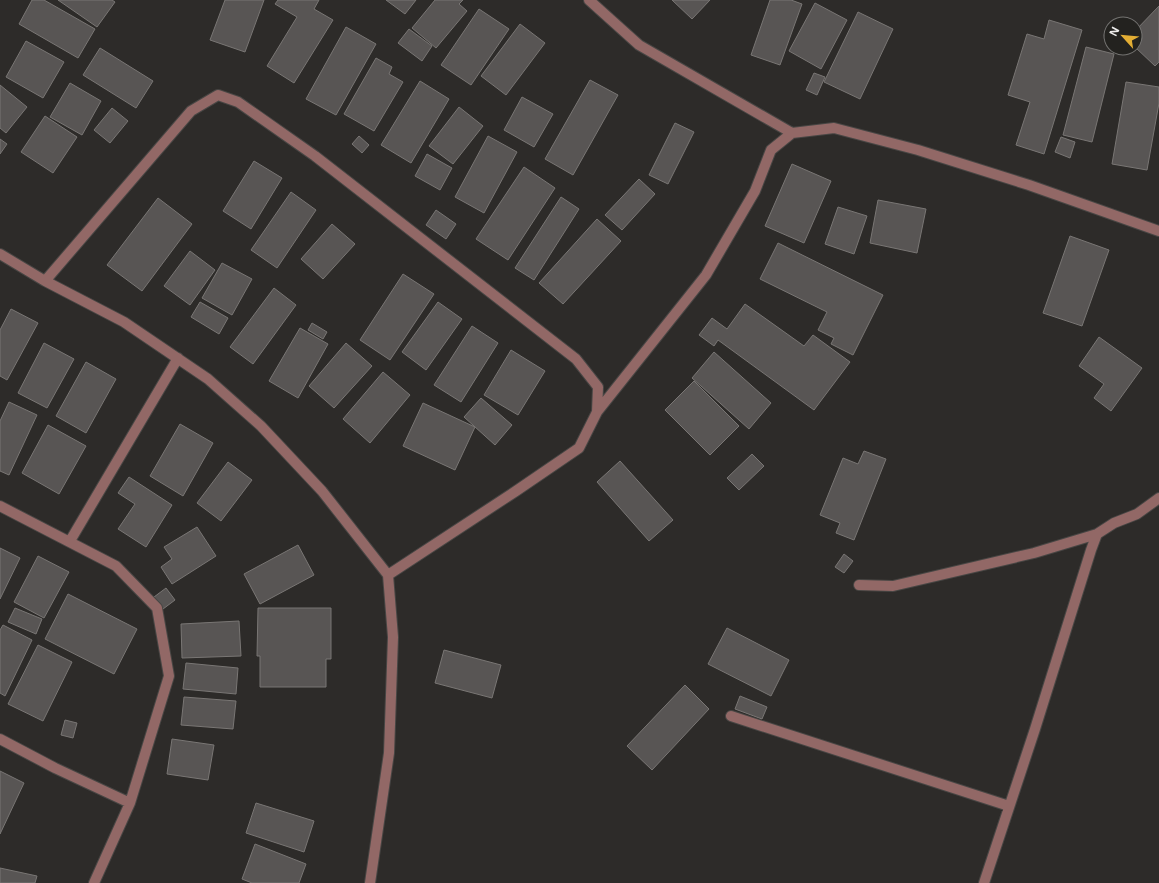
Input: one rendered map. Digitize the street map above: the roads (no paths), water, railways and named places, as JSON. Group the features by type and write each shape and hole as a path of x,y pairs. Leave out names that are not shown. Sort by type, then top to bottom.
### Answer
{"street":[{"path":"589,0 639,45 792,133"},
{"path":"45,281 191,111 218,95 238,102 315,156 576,359 598,387 597,412"},
{"path":"388,575 579,448 597,412 706,275 755,191 772,150 792,133 834,128 918,150 1029,185 1159,231"},
{"path":"0,254 45,281 124,322 208,379 261,426 322,491 388,575 393,637 389,753 370,883"},
{"path":"70,541 178,358"},
{"path":"859,585 893,586 1034,553 1097,534 1114,523 1137,514 1159,498"},
{"path":"0,506 116,566 157,608 169,676 130,803 94,883"},
{"path":"984,883 1097,534"},
{"path":"731,716 1009,806"},
{"path":"0,739 55,768 130,803"}]}
